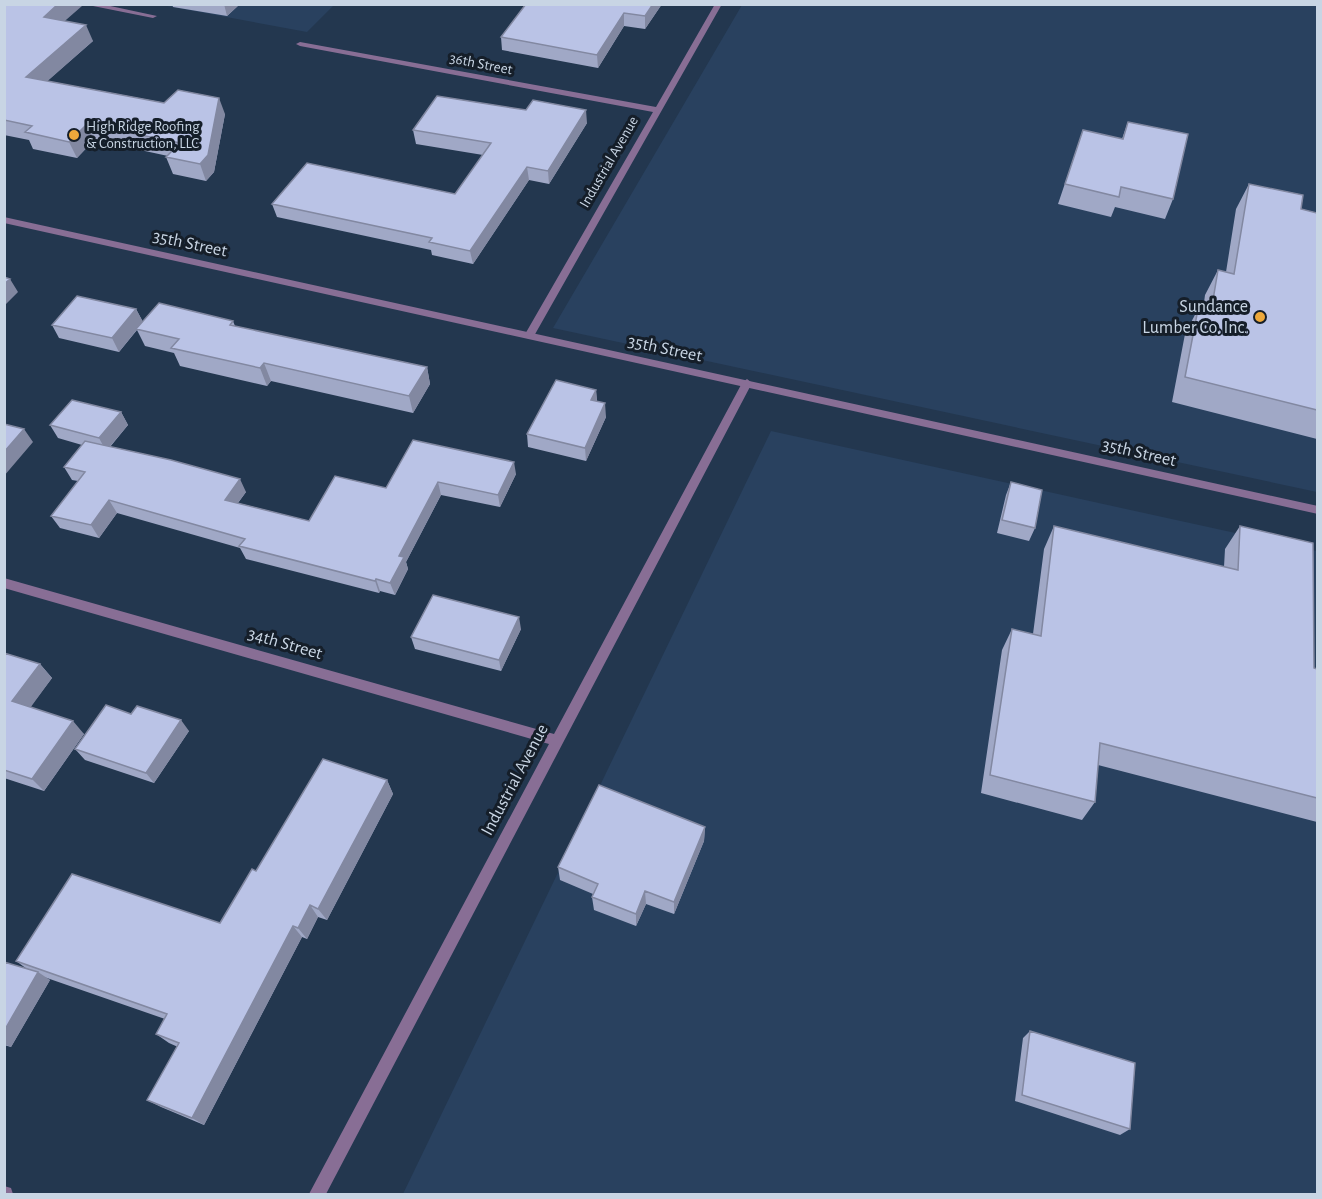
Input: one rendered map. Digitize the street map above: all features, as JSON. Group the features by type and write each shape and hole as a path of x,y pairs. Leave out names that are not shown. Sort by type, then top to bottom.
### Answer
{"street":[{"path":"86,4 153,16"},
{"name":"Industrial Avenue","path":"529,336 720,4"},
{"name":"36th Street","path":"300,44 657,110"},
{"name":"35th Street","path":"4,220 1317,510"},
{"name":"Industrial Avenue","path":"317,1194 747,383"},
{"name":"34th Street","path":"4,583 556,740"}],"shaded area":[{"path":"168,4 334,5 307,32 167,6"},
{"path":"742,5 1317,5 1317,492 553,328"},
{"path":"771,431 1317,551 1317,1194 403,1194"}],"building":[{"path":"6,4 58,4 44,17 86,25 26,77 164,103 178,90 219,98 208,155 200,164 166,157 180,143 87,124 69,142 25,132 32,126 4,120 4,6"},
{"path":"526,4 653,4 645,16 624,13 597,55 501,37"},
{"path":"437,96 526,110 533,100 586,110 548,171 527,167 470,251 429,242 432,238 272,204 307,163 455,194 491,143 413,130"},
{"path":"1128,122 1188,134 1173,199 1121,187 1119,197 1065,184 1083,130 1123,139"},
{"name":"Sundance Lumber Co. Inc.","path":"1249,184 1303,195 1301,209 1317,213 1317,410 1185,377 1198,309 1211,312 1218,270 1234,274"},
{"path":"77,296 136,309 112,338 52,325"},
{"path":"159,303 233,321 230,325 427,367 409,396 264,363 260,368 171,348 179,339 136,329"},
{"path":"556,380 596,390 591,400 605,403 585,448 527,434"},
{"path":"72,400 121,412 99,438 50,425"},
{"path":"4,424 24,429 4,452"},
{"path":"413,440 514,462 498,495 438,482 399,556 404,557 390,583 239,546 245,539 109,500 91,525 51,516 85,472 64,467 85,441 171,460 240,479 225,500 309,521 335,476 386,488"},
{"path":"1011,482 1042,490 1035,528 1002,520"},
{"path":"1054,526 1238,570 1240,526 1313,543 1314,668 1317,669 1317,798 1100,743 1095,802 990,775 1012,629 1041,636"},
{"path":"433,595 519,617 499,660 411,637"},
{"path":"4,653 40,664 12,701 73,721 32,779 4,770"},
{"path":"106,705 131,714 137,706 181,720 146,773 75,749"},
{"path":"323,759 387,780 318,909 310,905 298,928 293,926 192,1118 147,1100 179,1043 156,1034 167,1014 16,961 72,874 220,923 252,869 256,871"},
{"path":"599,785 705,827 674,902 645,891 636,914 592,897 598,884 558,867"},
{"path":"4,962 38,972 4,1031"},
{"path":"1030,1031 1135,1063 1130,1129 1022,1095"}],"place":[{"name":"High Ridge Roofing & Construction, LLC","path":"74,135"},
{"name":"Sundance Lumber Co. Inc.","path":"1260,317"}]}
